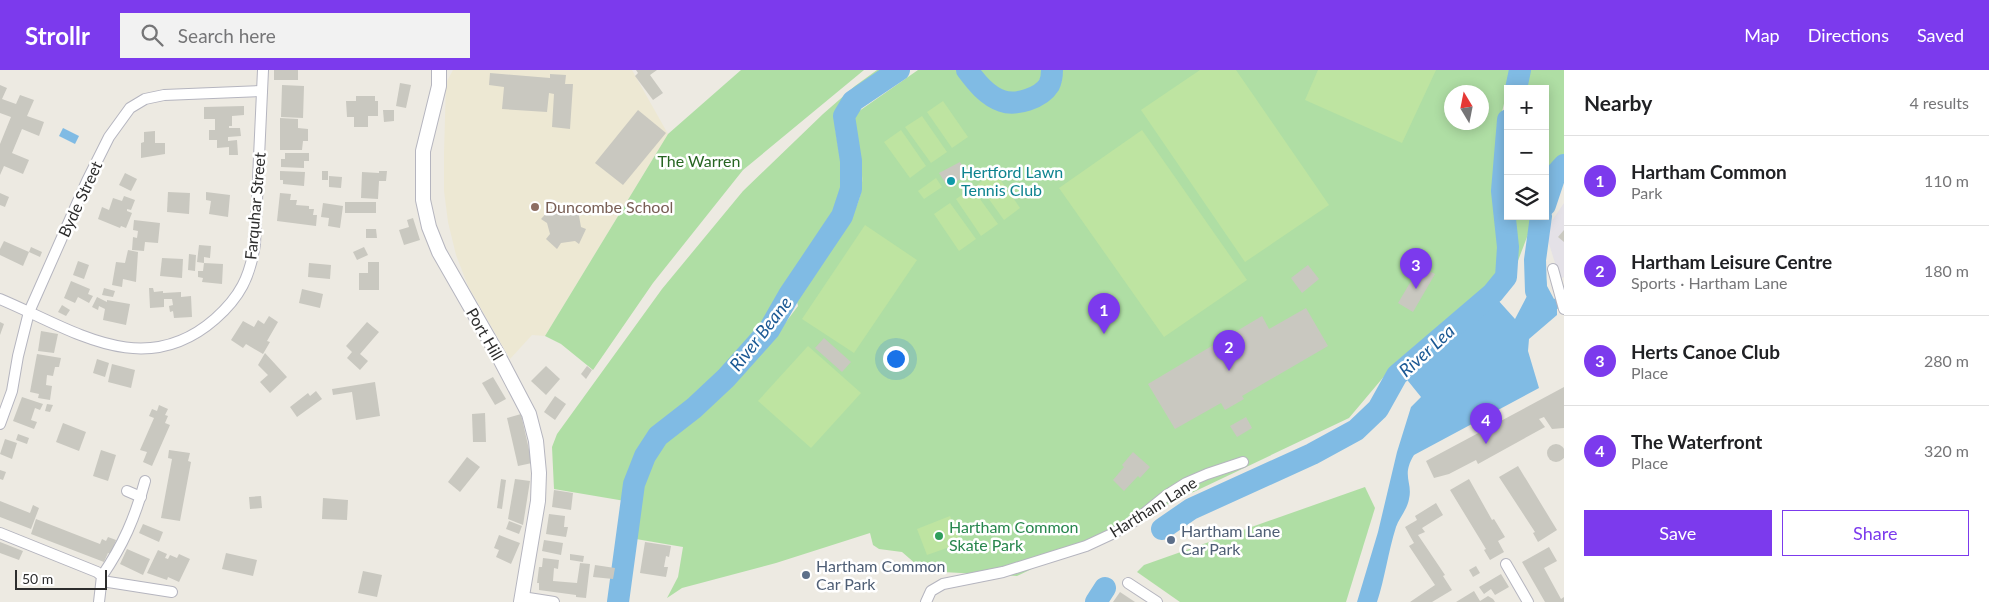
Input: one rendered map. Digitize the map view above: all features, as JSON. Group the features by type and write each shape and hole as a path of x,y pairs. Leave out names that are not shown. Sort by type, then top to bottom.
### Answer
{"main road":[{"name":"Port Hill","path":"440,70 439,86 424,151 423,200 429,228 439,252 498,355 529,414 536,441 539,473 538,501 521,600"}],"street":[{"name":"Farquhar Street","path":"0,299 91,339 122,348 146,349 174,343 193,334 206,326 229,306 245,281 253,258 263,70"},
{"name":"Byde Street","path":"0,424 12,391 29,312 87,181 109,137 130,108 145,98 164,95 262,91"},
{"path":"1553,269 1564,308"},
{"name":"Hartham Lane","path":"926,602 931,591 944,584 1004,572 1076,549 1114,533 1136,520 1167,495 1186,483 1243,462"},
{"path":"100,598 102,579 125,540 145,481"},
{"path":"127,491 141,497"},
{"path":"0,533 73,561 97,572 102,579 172,592"},
{"path":"1506,564 1528,602"},
{"path":"1128,582 1157,602"},
{"path":"521,600 554,602"}],"shaded area":[{"name":"Duncombe School","path":"453,70 632,70 668,134 545,336 532,335 510,359 468,286 456,255 448,222 444,191 446,83"},
{"path":"1564,203 1564,277 1560,279 1545,231"}],"green space":[{"name":"The Warren","path":"741,70 864,70 743,170 653,283 593,370 561,344 545,336 668,134"},
{"path":"877,70 891,70 842,107 835,127 844,182 838,205 825,230 808,251 763,323 699,395 646,438 634,456 625,501 554,489 552,447 557,434 662,289 743,191 823,114"},
{"path":"918,70 961,70 985,101 997,107 1017,109 1027,108 1047,100 1061,83 1062,70 1512,70 1508,85 1504,85 1502,112 1499,263 1493,283 1397,361 1349,418 1017,576 924,571 902,552 879,549 873,545 870,533 776,563 682,588 667,598 678,577 683,547 636,539 645,478 652,462 676,431 703,412 767,347 798,306 796,298 846,227 860,196 862,183 858,151 850,126 852,116"},
{"path":"978,70 1045,70 1034,87 1016,97 993,89"},
{"path":"1200,70 1236,70 1329,205 1245,262 1141,110"},
{"path":"1318,70 1436,70 1402,143 1305,100"},
{"path":"1529,70 1564,70 1564,156 1552,171 1549,179 1549,85 1526,85"},
{"path":"943,101 968,137 952,148 927,112"},
{"path":"922,116 947,152 931,163 905,127"},
{"path":"901,130 926,166 910,178 884,142"},
{"path":"1142,130 1247,280 1164,337 1059,188"},
{"path":"995,172 1020,208 1004,220 978,184"},
{"path":"936,178 942,187 924,199 918,191"},
{"path":"972,188 998,224 981,236 956,199"},
{"path":"950,203 976,239 959,251 934,214"},
{"path":"1513,220 1533,220 1516,266"},
{"path":"865,225 917,260 854,353 802,319"},
{"path":"808,346 861,393 811,448 758,401"},
{"path":"1365,487 1375,508 1346,602 1180,602 1137,572 1144,565"},
{"name":"Hartham Common Skate Park","path":"950,516 961,543 927,555 917,529"}],"water":[{"path":"63,128 79,136 75,144 59,136"},
{"path":"1543,258 1547,286 1554,299 1564,293 1564,306 1557,309 1557,315 1529,339 1528,351 1539,388 1414,455 1408,468 1410,493 1407,507 1396,527 1377,602 1357,602 1378,532 1397,452 1411,407 1421,397 1404,376 1497,299 1515,319 1527,296 1527,261"}],"building":[{"path":"274,70 298,70 298,80 274,80"},
{"path":"636,70 657,70 650,75 663,93 653,100 635,76 638,73"},
{"path":"490,73 550,78 550,74 566,75 565,84 573,84 570,129 552,127 554,94 549,93 547,112 502,109 504,87 489,85"},
{"path":"400,83 411,85 406,108 396,106"},
{"path":"0,85 7,88 2,99 16,104 20,95 34,100 27,116 44,122 39,136 22,129 12,153 29,160 23,174 4,166 0,175 0,144 11,117 0,113"},
{"path":"282,85 304,86 303,118 281,117"},
{"path":"356,96 375,96 375,101 378,101 378,116 368,116 368,127 354,127 354,117 347,117 346,101 356,101"},
{"path":"244,106 244,115 232,116 232,126 229,126 229,128 240,128 241,136 228,137 228,141 237,140 238,155 229,155 229,147 217,148 217,140 209,140 209,130 215,130 215,119 204,119 204,107"},
{"path":"383,110 394,110 394,121 384,122"},
{"path":"638,110 666,133 623,185 595,163"},
{"path":"280,118 298,119 298,128 308,129 308,141 303,141 302,150 280,150"},
{"path":"155,131 155,143 165,143 165,154 141,158 141,143 144,142 144,132"},
{"path":"285,153 309,153 309,161 304,161 304,168 281,167 281,159 285,159"},
{"name":"Hertford Lawn Tennis Club","path":"960,162 968,174 948,187 939,173"},
{"path":"280,171 305,172 304,186 283,184 283,180 280,180"},
{"path":"322,171 328,171 328,180 322,180"},
{"path":"379,171 387,171 386,181 379,181 378,199 361,198 362,172 379,173"},
{"path":"125,173 137,179 131,191 119,185"},
{"path":"329,176 342,177 341,188 329,187"},
{"path":"168,192 190,193 189,214 167,212"},
{"path":"206,192 230,195 228,217 209,214 211,201 206,200"},
{"path":"0,193 9,197 5,207 0,205"},
{"path":"280,193 291,194 290,200 297,200 296,205 309,206 309,209 314,209 313,215 317,215 316,226 277,221"},
{"path":"124,196 135,200 131,210 127,209 127,211 132,213 126,228 121,226 120,228 98,219 102,207 109,210 113,198 122,201"},
{"path":"345,202 376,202 376,213 345,213"},
{"path":"323,203 343,206 340,228 328,226 329,218 321,217"},
{"path":"571,203 582,211 579,216 581,227 586,229 579,244 575,241 561,243 557,249 546,239 550,234 547,223 541,219 551,208 557,211 567,208"},
{"path":"413,218 420,240 404,245 399,230 409,227 407,220"},
{"path":"134,220 160,223 158,243 145,242 144,251 132,250 133,237 137,238 138,231 133,230"},
{"path":"366,229 376,229 377,238 366,238"},
{"path":"1564,230 1564,242 1558,237"},
{"path":"4,241 29,252 23,266 0,255 0,249"},
{"path":"199,245 211,246 210,258 204,257 204,263 197,262"},
{"path":"31,247 42,252 40,257 29,252"},
{"path":"364,247 368,255 357,260 353,252"},
{"path":"128,250 138,252 136,282 123,279 122,287 112,285 116,262 125,263"},
{"path":"189,254 196,255 195,271 188,270"},
{"path":"162,258 183,259 182,278 160,276"},
{"path":"78,261 89,265 84,279 73,275"},
{"path":"368,262 379,262 379,290 359,290 359,273 368,273"},
{"path":"204,263 223,264 222,284 202,282 203,278 198,277 198,271 203,271"},
{"path":"309,263 331,265 330,279 308,277"},
{"path":"1308,265 1319,279 1302,293 1291,278"},
{"path":"1420,266 1435,274 1413,312 1398,303"},
{"path":"71,281 90,289 88,294 93,296 89,303 78,297 75,303 64,298"},
{"path":"104,288 115,291 113,297 102,295"},
{"path":"149,288 153,288 154,292 181,292 181,297 191,296 192,317 174,318 173,311 170,312 169,306 173,305 172,299 164,299 164,307 150,308"},
{"path":"302,289 323,294 320,308 299,303"},
{"path":"97,297 107,302 107,300 130,304 126,325 103,320 105,309 99,306 98,310 92,307"},
{"path":"62,305 70,310 66,316 58,312"},
{"path":"1306,308 1328,346 1242,396 1244,399 1225,410 1221,403 1175,429 1148,384 1262,316 1269,329"},
{"path":"269,316 278,322 267,341 270,342 263,354 246,344 243,348 231,340 243,321 254,327 258,320 264,324"},
{"path":"0,322 4,324 0,335"},
{"path":"367,322 379,332 360,354 368,361 360,370 347,358 352,352 346,346"},
{"path":"41,331 58,334 54,353 38,351"},
{"path":"824,338 851,362 842,372 815,348"},
{"path":"265,353 287,377 270,393 260,382 268,375 258,365"},
{"path":"37,354 61,358 59,367 55,367 53,376 47,375 46,385 52,386 50,400 38,398 39,394 30,392"},
{"path":"97,359 109,363 105,377 93,373"},
{"path":"112,364 135,370 131,388 108,382"},
{"path":"546,366 560,379 546,395 531,381"},
{"path":"587,366 592,370 586,379 581,374"},
{"path":"493,377 506,399 495,405 482,383"},
{"path":"375,382 380,416 356,420 352,392 333,395 332,389"},
{"path":"1564,387 1564,428 1552,429 1544,417 1539,419 1545,427 1478,464 1476,460 1449,474 1434,478 1426,461"},
{"path":"316,391 322,399 297,417 290,407 308,393 310,396"},
{"path":"555,396 566,404 555,420 544,412"},
{"path":"22,397 43,404 40,410 35,408 31,420 37,422 34,429 13,421"},
{"path":"47,404 53,405 50,412 45,411"},
{"path":"159,405 168,409 165,415 168,416 165,423 170,425 152,466 143,462 147,452 140,450 154,418 149,416 152,409 157,411"},
{"path":"485,413 486,442 473,442 472,414"},
{"path":"521,414 532,463 518,466 507,418"},
{"path":"1246,417 1252,428 1237,437 1230,426"},
{"path":"63,423 86,432 79,451 56,442"},
{"path":"18,434 29,438 27,444 16,440"},
{"path":"5,439 17,443 12,459 0,454"},
{"path":"1556,444 1562,447 1565,453 1562,459 1556,462 1550,459 1547,453 1550,447"},
{"path":"101,450 116,455 108,481 93,476"},
{"path":"169,450 190,453 188,461 191,462 180,521 161,518 172,459 168,458"},
{"path":"1133,452 1150,467 1140,478 1138,476 1124,491 1113,480"},
{"path":"467,457 480,467 460,492 448,482"},
{"path":"1518,466 1557,530 1538,542 1533,533 1535,532 1499,477"},
{"path":"0,470 6,472 3,480 0,479"},
{"path":"501,479 506,480 502,509 497,508"},
{"path":"515,479 530,481 523,525 508,519"},
{"path":"1469,479 1492,520 1494,519 1505,537 1498,541 1504,552 1490,560 1484,550 1486,549 1450,490"},
{"path":"554,490 573,493 571,510 552,507"},
{"path":"261,496 262,508 250,509 249,497"},
{"path":"323,498 348,500 347,520 322,519"},
{"path":"0,501 30,513 33,505 39,508 31,529 0,517"},
{"path":"1436,503 1443,515 1422,528 1425,532 1418,535 1445,575 1443,576 1452,590 1432,602 1410,602 1435,585 1409,546 1414,543 1405,527 1417,520 1415,516"},
{"path":"549,514 565,516 564,527 568,527 566,537 546,534"},
{"path":"36,519 100,544 102,539 106,541 108,537 116,540 111,554 108,553 104,562 31,534"},
{"path":"509,521 522,526 519,534 506,529"},
{"path":"143,524 163,532 159,542 139,533"},
{"path":"499,535 520,543 511,564 496,557 499,550 494,548"},
{"path":"544,540 563,543 561,555 542,551"},
{"path":"0,542 23,551 19,560 0,553"},
{"path":"645,542 671,546 669,557 666,556 664,567 668,567 666,577 640,573"},
{"path":"1549,547 1557,561 1544,568 1561,599 1564,597 1564,602 1545,602 1522,562"},
{"path":"127,549 150,559 143,575 120,564"},
{"path":"158,550 167,554 165,558 168,559 170,555 177,558 179,554 190,559 179,582 168,577 167,580 147,573"},
{"path":"226,553 257,560 253,576 222,569"},
{"path":"570,554 584,556 583,562 570,560"},
{"path":"543,558 559,560 558,569 554,568 553,581 577,583 580,563 590,564 586,598 539,590 539,583 537,583 539,567 542,567"},
{"path":"595,565 615,568 613,579 593,577"},
{"path":"1476,566 1480,573 1473,577 1469,570"},
{"path":"363,571 382,575 377,597 358,593"},
{"path":"1501,574 1509,587 1495,595 1491,589 1484,594 1479,587"},
{"path":"1474,591 1480,601 1488,596 1495,602 1456,602"},
{"path":"1120,592 1135,602 1113,602"}],"waterway":[{"name":"River Beane","path":"618,602 634,484 645,456 658,436 694,408 726,378 769,330 789,295 842,216 851,189 851,161 844,116 853,101 899,70"},
{"name":"River Beane","path":"967,70 991,96 1008,102 1021,102 1040,94 1049,85 1052,70"},
{"name":"River Lea","path":"1517,85 1520,70"},
{"name":"River Lea","path":"1162,529 1191,509 1312,454 1356,430 1378,409 1397,375 1493,293 1506,277 1508,247 1502,191 1507,130"},
{"path":"1549,193 1555,175 1564,165"},
{"path":"1536,291 1535,260 1540,220"},
{"name":"River Lea","path":"1096,602 1105,588"}],"place":[{"name":"Hertford Lawn Tennis Club","path":"951,181"},
{"name":"Duncombe School","path":"535,207"},
{"name":"Herts Canoe Club","path":"1416,289"},
{"name":"Hartham Common","path":"1104,334"},
{"name":"Hartham Leisure Centre","path":"1229,371"},
{"name":"The Waterfront","path":"1486,444"},
{"name":"Hartham Common Skate Park","path":"939,536"},
{"name":"Hartham Lane Car Park","path":"1171,540"},
{"name":"Hartham Common Car Park","path":"806,575"}]}
